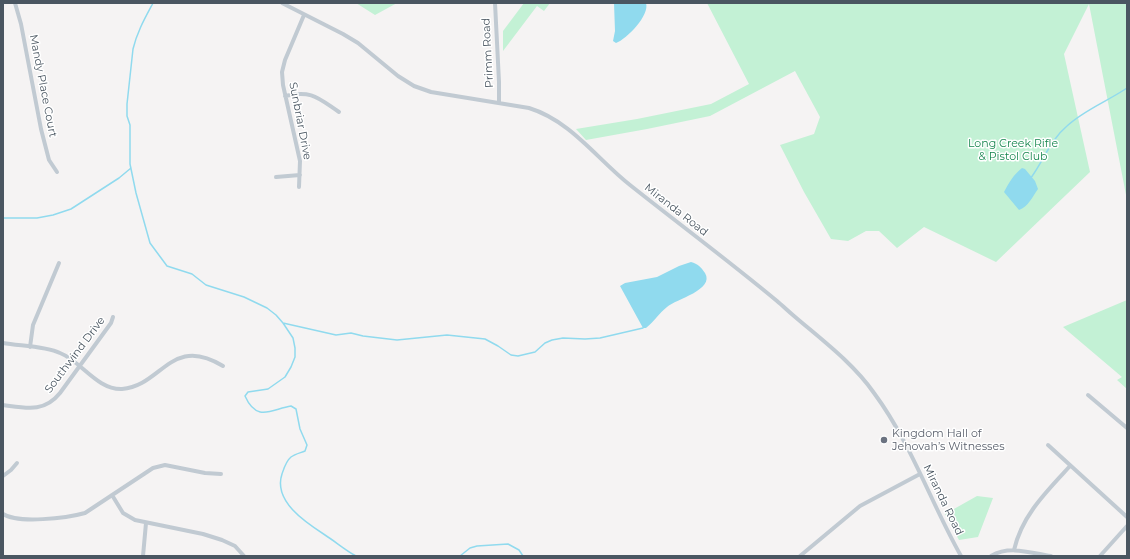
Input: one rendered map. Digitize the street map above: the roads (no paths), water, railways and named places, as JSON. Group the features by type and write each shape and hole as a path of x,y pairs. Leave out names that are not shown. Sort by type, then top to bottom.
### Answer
{"street":[{"name":"Mandy Place Court","path":"15,3 22,24 43,137 49,160 57,172"},
{"name":"Miranda Road","path":"282,3 343,34 398,76 414,86 431,92 538,111 560,122 627,183 779,302 835,351 862,378 892,420 961,556"},
{"name":"Primm Road","path":"495,3 499,103"},
{"name":"Sunbriar Drive","path":"299,187 299,153 285,96 282,72 285,60 304,15"},
{"path":"285,96 303,93 312,95 339,112"},
{"path":"276,177 300,175"},
{"path":"30,347 32,325 59,263"},
{"name":"Southwind Drive","path":"3,405 34,408 48,404 60,393 111,323 113,317"},
{"path":"3,343 60,352 104,384 119,389 138,385 170,363 184,356 200,356 209,358 223,366"},
{"path":"1088,395 1127,428"},
{"path":"1048,445 1127,517"},
{"path":"3,476 11,470 17,462"},
{"path":"3,514 10,518 19,520 75,516 85,513 153,468 159,466 165,465 205,473 221,474"},
{"path":"1014,550 1028,516 1037,502 1070,466"},
{"path":"800,556 860,506 920,474"},
{"path":"112,495 123,513 135,520 203,534 222,540 235,546 244,556"},
{"path":"143,556 146,523"},
{"path":"1100,556 1127,526"},
{"path":"991,556 1003,550 1014,550 1051,556"}],"water":[{"path":"614,3 646,3 645,14 637,26 626,37 616,43 613,41 615,31"},
{"path":"1022,168 1025,169 1035,181 1038,189 1028,204 1019,210 1004,192 1009,182"},
{"path":"691,262 699,266 705,273 707,279 705,284 700,289 667,307 649,326 643,328 620,286 625,283 657,277"}],"waterway":[{"path":"153,3 139,31 133,49 127,104 127,116 130,125 130,164 136,193 150,243 167,266 192,274 206,285 244,297 267,308 283,323 293,338 295,357 285,377 268,389 248,392 245,396 250,404 260,412 291,406 296,409 300,429 307,445 305,451 296,454 286,463 280,484 282,493 286,502 300,517 356,556"},
{"path":"1030,179 1051,144 1067,126 1088,110 1127,88"},
{"path":"3,218 37,218 71,209 119,178 131,168"},
{"path":"283,323 336,335 351,333 397,340 447,335 485,339 511,355 518,356 535,352 545,343 552,340 563,338 600,338 643,328 644,326"},
{"path":"460,556 470,548 477,546 508,544 519,550 523,556"}],"place":[{"name":"Kingdom Hall of Jehovah’s Witnesses","path":"884,440"}],"park label":[{"name":"Long Creek Rifle & Pistol Club","path":"1013,150"}]}
